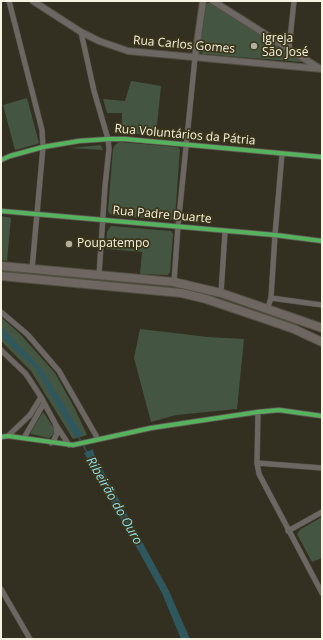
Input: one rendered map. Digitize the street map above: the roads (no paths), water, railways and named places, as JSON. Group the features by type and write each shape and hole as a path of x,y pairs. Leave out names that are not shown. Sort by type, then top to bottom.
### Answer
{"main road":[{"path":"1,266 174,282 221,293 322,328"},
{"path":"1,276 181,293 206,299 271,321 294,329 322,342"}],"street":[{"path":"9,1 42,130 43,147 32,269"},
{"name":"Rua Carlos Gomes","path":"33,1 81,32 99,41 128,51 321,69"},
{"path":"174,282 186,144 195,58 203,1"},
{"path":"213,1 321,69"},
{"path":"289,48 294,1"},
{"path":"81,32 94,91 108,139 109,149 99,275"},
{"name":"Rua Voluntários da Pátria","path":"1,160 43,147 79,141 108,139 186,144 322,157"},
{"path":"268,310 271,298 282,154"},
{"name":"Rua Padre Duarte","path":"1,211 178,226 225,232 275,235 322,241"},
{"path":"221,293 225,232"},
{"path":"271,298 322,305"},
{"path":"1,312 27,334 59,371 98,439"},
{"path":"1,350 26,374 41,397 56,425 71,445"},
{"path":"8,436 30,415 41,397"},
{"path":"24,438 44,403"},
{"path":"1,437 8,436 71,445 151,428 258,412 279,410 322,416"},
{"path":"258,412 257,462 259,474 322,593"},
{"path":"51,443 57,433 56,425"},
{"path":"257,462 322,468"},
{"path":"288,531 322,512"},
{"path":"1,589 30,639"}],"water":[{"path":"1,326 40,367 83,435 75,437 36,369 1,337"},
{"path":"93,449 94,454 169,591 190,639 181,639 162,593 84,453"}],"waterway":[{"name":"Ribeirão do Ouro","path":"77,434 81,441"},
{"name":"Ribeirão do Ouro","path":"83,445 87,452"}],"place":[{"name":"Igreja São José","path":"254,46"},
{"name":"Poupatempo","path":"69,244"}]}
